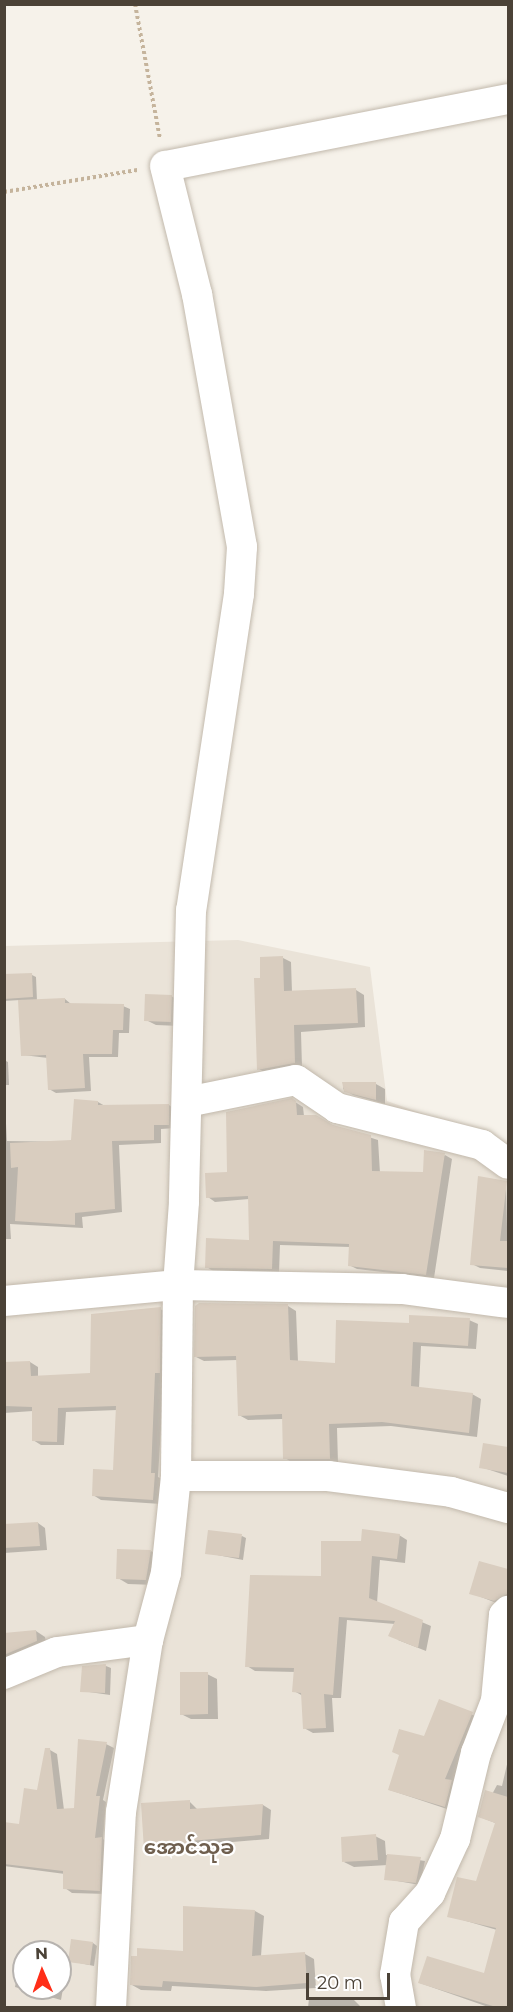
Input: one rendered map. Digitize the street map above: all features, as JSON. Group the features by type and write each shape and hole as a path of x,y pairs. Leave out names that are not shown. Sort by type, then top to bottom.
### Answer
{"street":[{"path":"111,2007 122,1812 148,1640 166,1573 176,1476 178,1285 187,1102 191,910 239,594 242,547 197,294 165,166 508,99"},
{"path":"187,1102 296,1080 337,1108 482,1145 508,1164"},
{"path":"4,1301 178,1285 402,1289 508,1303"},
{"path":"176,1476 328,1476 451,1492 508,1508"},
{"path":"401,2007 395,1975 404,1922 430,1893 455,1839 476,1753 496,1701 504,1615 508,1611"},
{"path":"4,1674 57,1652 148,1640"}],"path":[{"path":"4,192 165,166 135,4"}],"shaded area":[{"path":"238,940 370,967 387,1101 508,1144 508,2007 5,2007 4,946"}],"building":[{"path":"283,956 284,991 356,988 358,1023 294,1025 295,1063 257,1070 254,978 260,978 260,957"},
{"path":"32,973 33,997 4,999 4,974"},
{"path":"145,994 172,995 171,1022 144,1021"},
{"path":"65,998 65,1003 124,1004 123,1030 113,1030 112,1054 83,1054 85,1088 48,1090 46,1055 21,1056 18,1000"},
{"path":"342,1082 376,1082 376,1100 344,1092"},
{"path":"292,1098 296,1101 297,1115 316,1115 333,1125 371,1135 372,1171 423,1172 424,1150 445,1153 426,1275 348,1266 349,1244 273,1241 272,1269 205,1268 206,1238 249,1240 248,1196 206,1198 205,1173 227,1172 226,1112"},
{"path":"74,1099 98,1101 98,1105 169,1104 169,1125 154,1125 154,1140 112,1141 115,1209 75,1213 75,1225 15,1221 18,1167 11,1168 10,1143 71,1140"},
{"path":"478,1176 507,1181 500,1241 508,1241 508,1268 470,1265"},
{"path":"199,1303 288,1304 290,1360 335,1363 336,1320 409,1323 409,1315 470,1318 468,1346 413,1342 411,1386 473,1393 469,1433 382,1422 329,1424 330,1459 283,1459 282,1414 238,1416 236,1356 194,1357 195,1306"},
{"path":"161,1307 160,1373 155,1373 151,1473 155,1473 153,1500 92,1496 93,1469 113,1470 116,1406 58,1408 57,1442 32,1441 32,1407 4,1406 4,1362 30,1361 31,1376 90,1373 91,1314"},
{"path":"483,1443 508,1447 508,1473 479,1468"},
{"path":"38,1522 40,1546 4,1548 4,1524"},
{"path":"362,1529 400,1534 397,1559 372,1556 369,1598 423,1620 418,1648 388,1636 395,1621 339,1617 333,1695 324,1694 326,1728 303,1729 301,1693 292,1692 294,1668 245,1667 250,1575 321,1576 321,1541 361,1541"},
{"path":"208,1530 242,1534 239,1558 205,1554"},
{"path":"117,1549 151,1550 146,1580 116,1579"},
{"path":"479,1561 508,1569 507,1594 494,1601 469,1594"},
{"path":"36,1630 37,1641 4,1655 4,1633"},
{"path":"106,1664 105,1693 80,1692 82,1666"},
{"path":"180,1672 208,1672 208,1714 180,1715"},
{"path":"439,1699 473,1712 445,1779 452,1780 445,1807 388,1790 399,1755 392,1752 399,1729 424,1736"},
{"path":"78,1739 107,1742 96,1796 100,1796 95,1838 102,1837 100,1891 63,1889 63,1871 4,1864 4,1822 19,1824 24,1788 37,1790 45,1748 50,1748 57,1809 74,1808"},
{"path":"485,1790 508,1797 508,2007 496,2007 418,1983 427,1956 484,1973 496,1928 447,1917 457,1877 476,1881 495,1823 478,1817"},
{"path":"190,1800 190,1809 263,1804 261,1835 189,1841 189,1847 144,1850 141,1803"},
{"path":"376,1834 378,1860 342,1862 341,1837"},
{"path":"387,1854 421,1857 416,1883 384,1880"},
{"path":"183,1906 255,1910 252,1956 305,1952 307,1983 256,1987 163,1981 162,1987 130,1985 131,1956 137,1956 137,1948 183,1951"},
{"path":"71,1940 93,1942 90,1965 72,1963"}],"district":[{"name":"အောင်သုခ","path":"189,1847"}]}
